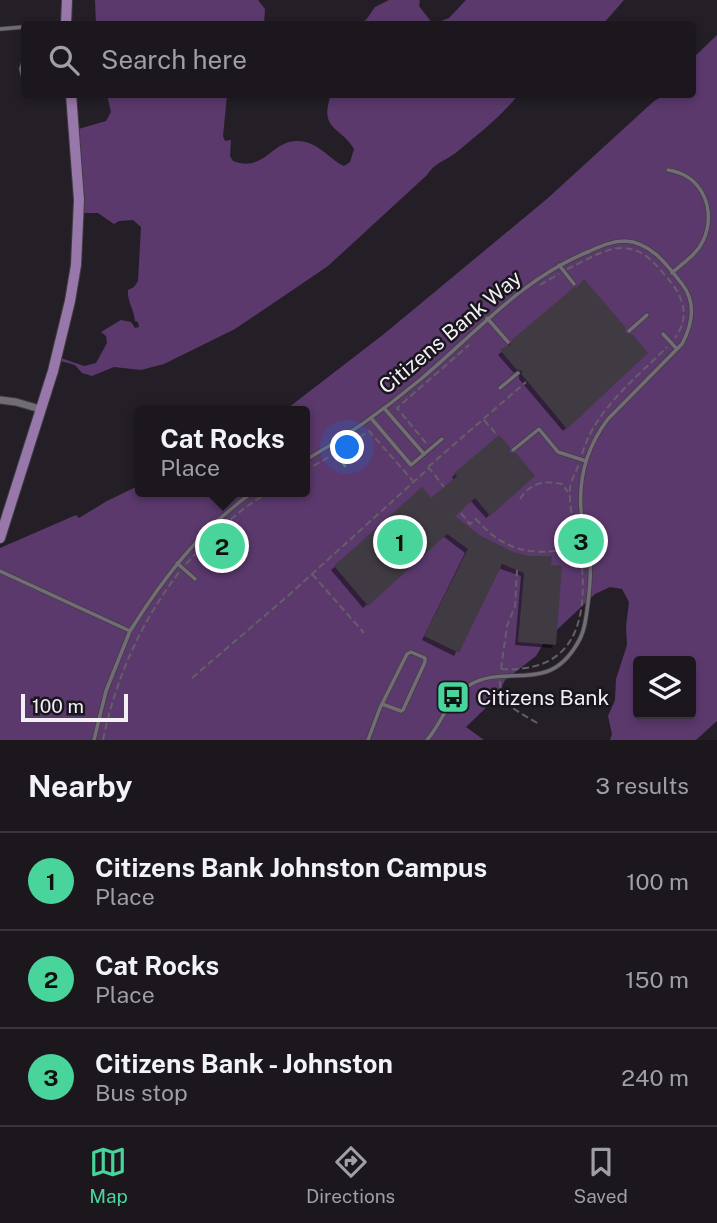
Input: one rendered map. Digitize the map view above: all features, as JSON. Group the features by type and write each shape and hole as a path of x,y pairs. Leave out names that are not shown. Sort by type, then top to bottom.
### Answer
{"main road":[{"path":"66,21 67,0"},
{"path":"0,538 61,338 76,265 79,200 71,98"}],"street":[{"path":"0,400 40,409"}],"lane":[{"path":"0,29 21,27"},
{"path":"668,170 679,172 697,185 705,196 711,213 702,244 672,273"},
{"name":"Citizens Bank Way","path":"310,458 384,408 523,288 559,265 606,244 626,241 652,250 685,288 692,315 690,329 677,349 608,419 599,431 586,461 581,502 590,567 589,596 585,625 577,645 565,659 545,672 525,677 500,675 478,681 457,694 427,740"},
{"path":"559,265 574,284"},
{"path":"629,331 647,315"},
{"path":"487,318 508,342"},
{"path":"663,334 677,349"},
{"path":"500,388 518,373"},
{"path":"384,408 424,454"},
{"path":"371,418 411,465 442,439"},
{"path":"513,450 539,429 558,452 586,461"},
{"path":"332,445 345,466"},
{"path":"94,740 106,691 130,631 177,563 200,536 247,497"},
{"path":"177,563 195,579"},
{"path":"0,572 130,631"},
{"path":"368,740 383,704 407,654 411,652 425,658 403,710 383,704"}],"path":[{"path":"501,669 538,667 557,657 572,639 578,626 583,585 582,566 571,519 572,480 589,434 602,414 671,343 682,324 684,311 676,288 645,254 633,249 617,248 564,271 540,285"},
{"path":"430,449 397,408 471,342"},
{"path":"192,678 526,382"},
{"path":"483,419 498,436"},
{"path":"310,468 369,431 414,481"},
{"path":"429,468 444,487"},
{"path":"520,499 534,485 549,482 565,486 570,497"},
{"path":"103,740 118,681 157,602 183,568 231,519 260,497"},
{"path":"461,513 470,524 476,519 488,533 528,552 547,554 588,545"},
{"path":"517,570 515,606 508,626 500,675 501,695 506,703 539,724"},
{"path":"312,574 364,634"}],"shaded area":[{"path":"95,0 258,0 265,9 264,21 96,21"},
{"path":"389,0 420,0 419,6 431,21 363,21 375,7"},
{"path":"466,0 624,0 606,21 441,21 449,18"},
{"path":"717,35 717,721 696,740 610,740 612,734 608,716 615,700 616,679 627,645 629,602 622,589 610,587 595,594 545,641 536,656 505,680 497,697 466,727 484,740 0,740 0,548 76,515 79,518 135,487 135,497 310,497 310,406 290,406 384,334 548,198 654,101 660,98 696,98 696,55"},
{"path":"108,98 227,98 223,136 225,141 231,140 230,156 233,161 252,163 288,142 297,141 317,147 344,166 350,162 354,149 329,122 327,115 330,98 515,98 457,152 433,167 328,266 235,329 164,364 141,370 114,367 92,376 82,373 75,365 57,360 58,357 84,366 96,363 107,343 106,336 101,332 121,320 131,322 135,328 139,327 135,321 128,290 138,281 141,227 133,220 114,224 98,213 80,213 75,130 106,121 111,112"}],"building":[{"path":"584,279 626,328 625,333 632,334 648,353 567,429 522,375 522,371 516,369 500,350 510,346 512,340"},
{"path":"499,435 510,447 510,453 516,453 535,476 490,516 475,498 455,516 479,535 513,552 529,556 552,556 551,565 562,566 556,645 518,642 524,573 502,564 459,653 424,636 468,549 447,534 368,606 334,566 422,487 431,498 457,476 454,473"}],"place":[{"name":"Citizens Bank - Johnston","path":"581,541"},
{"name":"Citizens Bank Johnston Campus","path":"400,542"},
{"name":"Cat Rocks","path":"222,546"},
{"name":"Citizens Bank","path":"453,697"}]}
